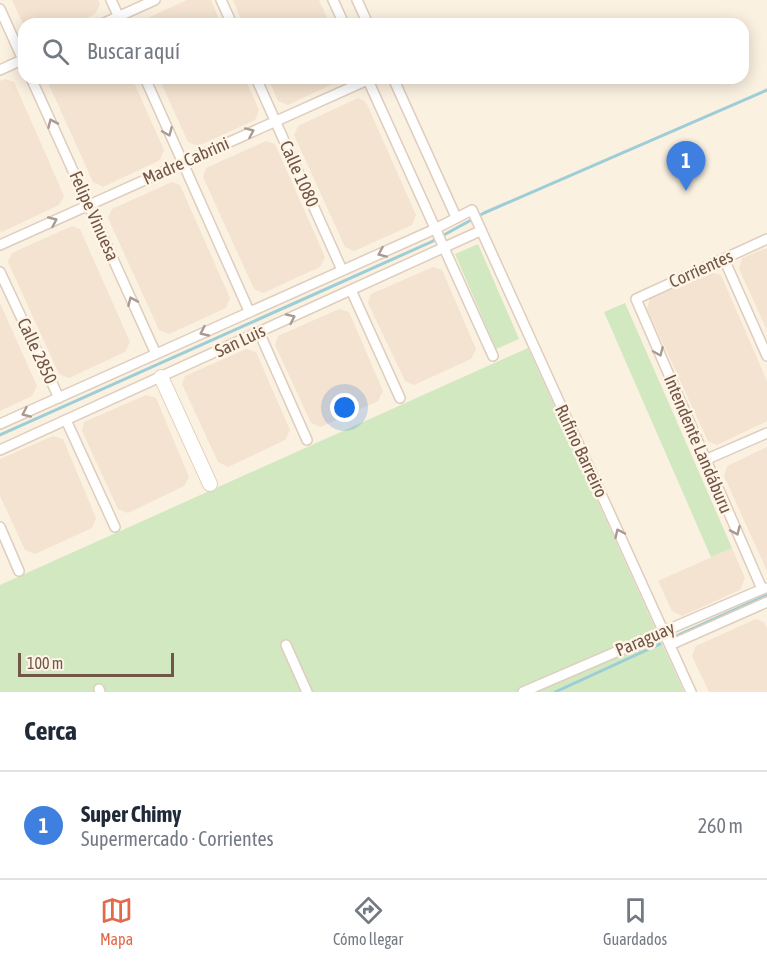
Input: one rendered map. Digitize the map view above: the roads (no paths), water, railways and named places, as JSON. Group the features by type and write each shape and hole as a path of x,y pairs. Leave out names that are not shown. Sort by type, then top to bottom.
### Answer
{"street":[{"path":"111,0 119,18"},
{"path":"124,18 155,0"},
{"path":"221,0 229,18"},
{"path":"333,0 341,18"},
{"path":"357,0 365,18"},
{"path":"0,9 18,47"},
{"path":"0,70 18,62"},
{"name":"Felipe Vinuesa","path":"34,84 156,354"},
{"path":"148,84 249,311"},
{"name":"Calle 1080","path":"259,84 342,270"},
{"name":"Madre Cabrini","path":"0,245 358,84"},
{"path":"371,84 493,356"},
{"path":"396,84 456,217"},
{"name":"San Luis","path":"0,424 435,229 472,210"},
{"name":"Rufino Barreiro","path":"472,210 691,692"},
{"name":"San Luis","path":"0,450 480,231"},
{"name":"Corrientes","path":"636,299 767,239"},
{"path":"724,259 767,356"},
{"name":"Calle 2850","path":"0,272 59,398"},
{"path":"351,290 400,398"},
{"name":"Intendente Landáburu","path":"636,299 705,460 764,588"},
{"path":"259,332 307,440"},
{"path":"161,377 210,484"},
{"path":"66,420 115,527"},
{"path":"705,460 767,433"},
{"path":"0,527 19,570"},
{"name":"Paraguay","path":"523,692 764,588"},
{"name":"Paraguay","path":"670,645 766,605"},
{"path":"286,645 306,692"}],"waterway":[{"path":"0,435 431,242 484,213 767,90"},
{"path":"676,636 767,595"},
{"path":"555,692 660,644"}],"place":[{"name":"Super Chimy","path":"686,191"}]}
